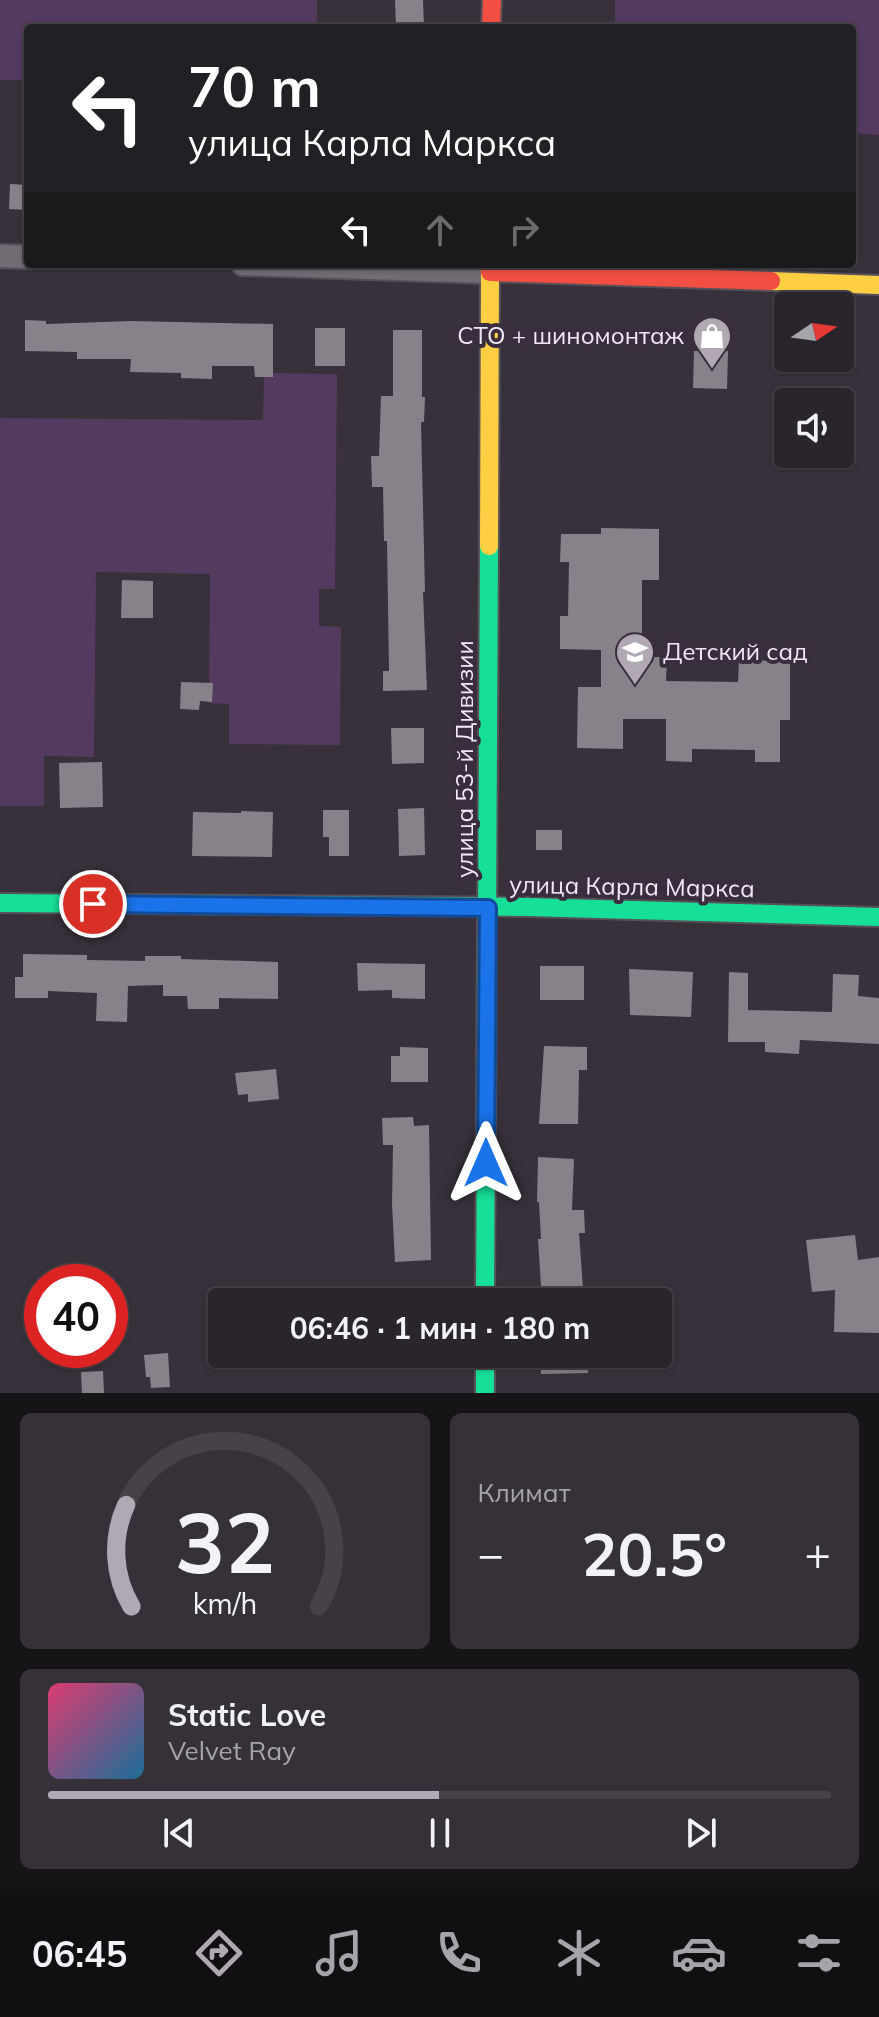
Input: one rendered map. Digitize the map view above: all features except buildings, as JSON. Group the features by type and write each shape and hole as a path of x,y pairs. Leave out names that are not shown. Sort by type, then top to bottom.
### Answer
{"street":[{"path":"491,24 492,0"},
{"path":"0,256 24,257"},
{"path":"490,268 879,285"},
{"name":"улица 53-й Дивизии","path":"485,1288 490,268"},
{"name":"улица Карла Маркса","path":"0,903 488,908 879,917"},
{"path":"485,1368 485,1393"}],"shaded area":[{"path":"0,0 317,0 317,24 24,24 24,80 0,80"},
{"path":"615,0 879,0 879,135 856,133 856,24 615,24"},
{"path":"264,373 337,374 335,589 319,589 319,626 341,627 340,745 229,744 229,704 209,703 210,574 96,572 94,757 44,756 44,806 0,806 0,418 263,420"}],"traffic: fast":[{"path":"485,1288 489,546"},
{"path":"0,903 528,907 879,917"},
{"path":"485,1368 485,1393"}],"traffic: slow":[{"path":"489,546 490,268"},
{"path":"771,281 879,285"}],"traffic: jam":[{"path":"491,24 492,0"},
{"path":"490,272 771,281"}],"place":[{"name":"СТО + шиномонтаж","path":"712,370"},
{"name":"Детский сад","path":"635,686"}],"route":[{"path":"93,904 488,908 486,1163"}]}
